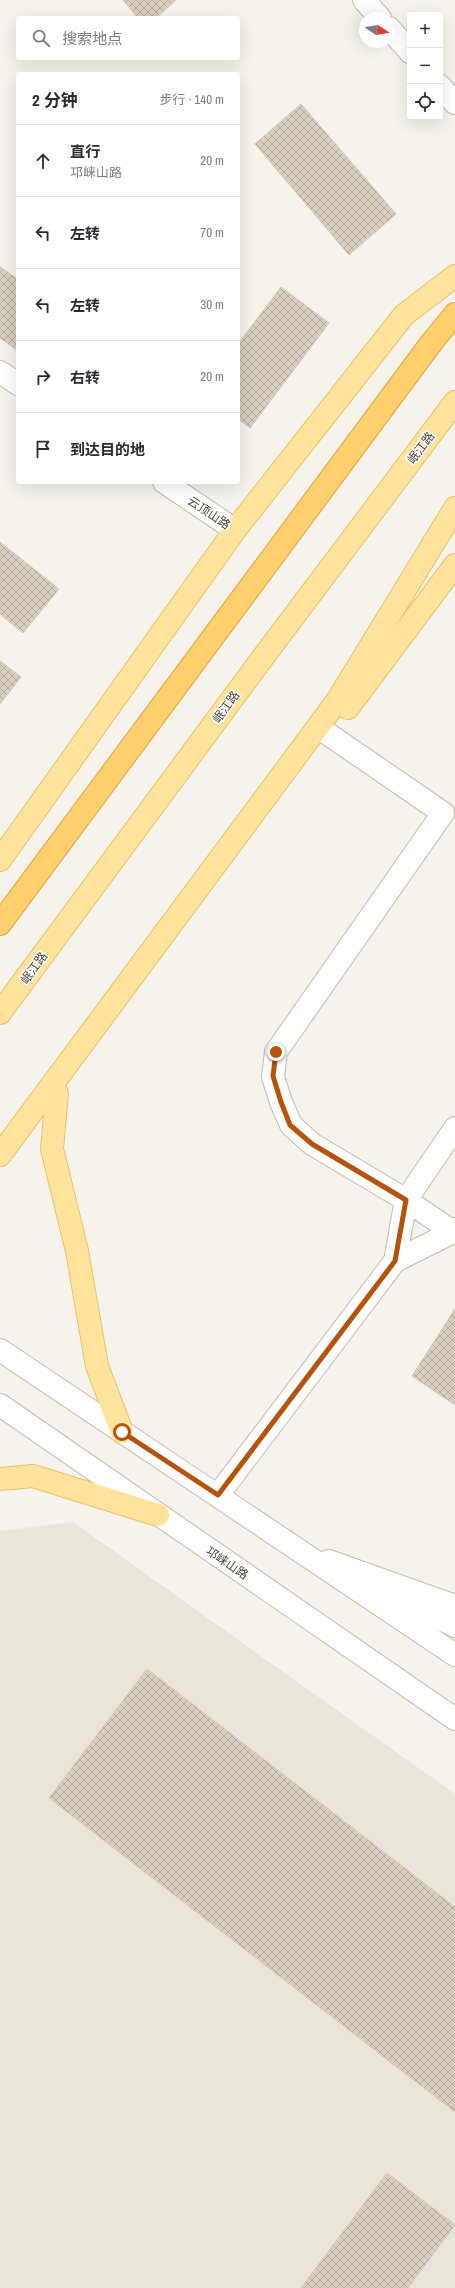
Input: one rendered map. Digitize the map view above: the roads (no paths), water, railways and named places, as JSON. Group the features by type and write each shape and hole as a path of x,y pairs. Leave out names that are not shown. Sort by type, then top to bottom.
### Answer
{"highway":[{"path":"0,924 432,342 455,314"}],"main road":[{"path":"0,860 235,530 404,315 455,276"},
{"name":"岷江路","path":"0,1013 259,662 455,402"},
{"path":"0,1155 337,701 455,508"},
{"path":"0,1172 57,1093 455,564"},
{"path":"57,1093 52,1150 77,1251 97,1366 122,1432"},
{"path":"0,1479 32,1476 158,1515"}],"street":[{"path":"364,0 375,12"},
{"path":"395,35 407,49"},
{"path":"443,89 455,103"},
{"path":"0,372 16,383"},
{"name":"云顶山路","path":"167,484 235,530"},
{"path":"328,734 443,813 276,1052 273,1076 290,1125 312,1144 454,1230"},
{"path":"395,1261 406,1200 455,1128"},
{"path":"218,1495 395,1261 454,1230"},
{"path":"0,1350 455,1655"},
{"name":"邛崃山路","path":"0,1405 455,1719"},
{"path":"298,1550 455,1606"},
{"path":"298,1550 455,1626"}]}
